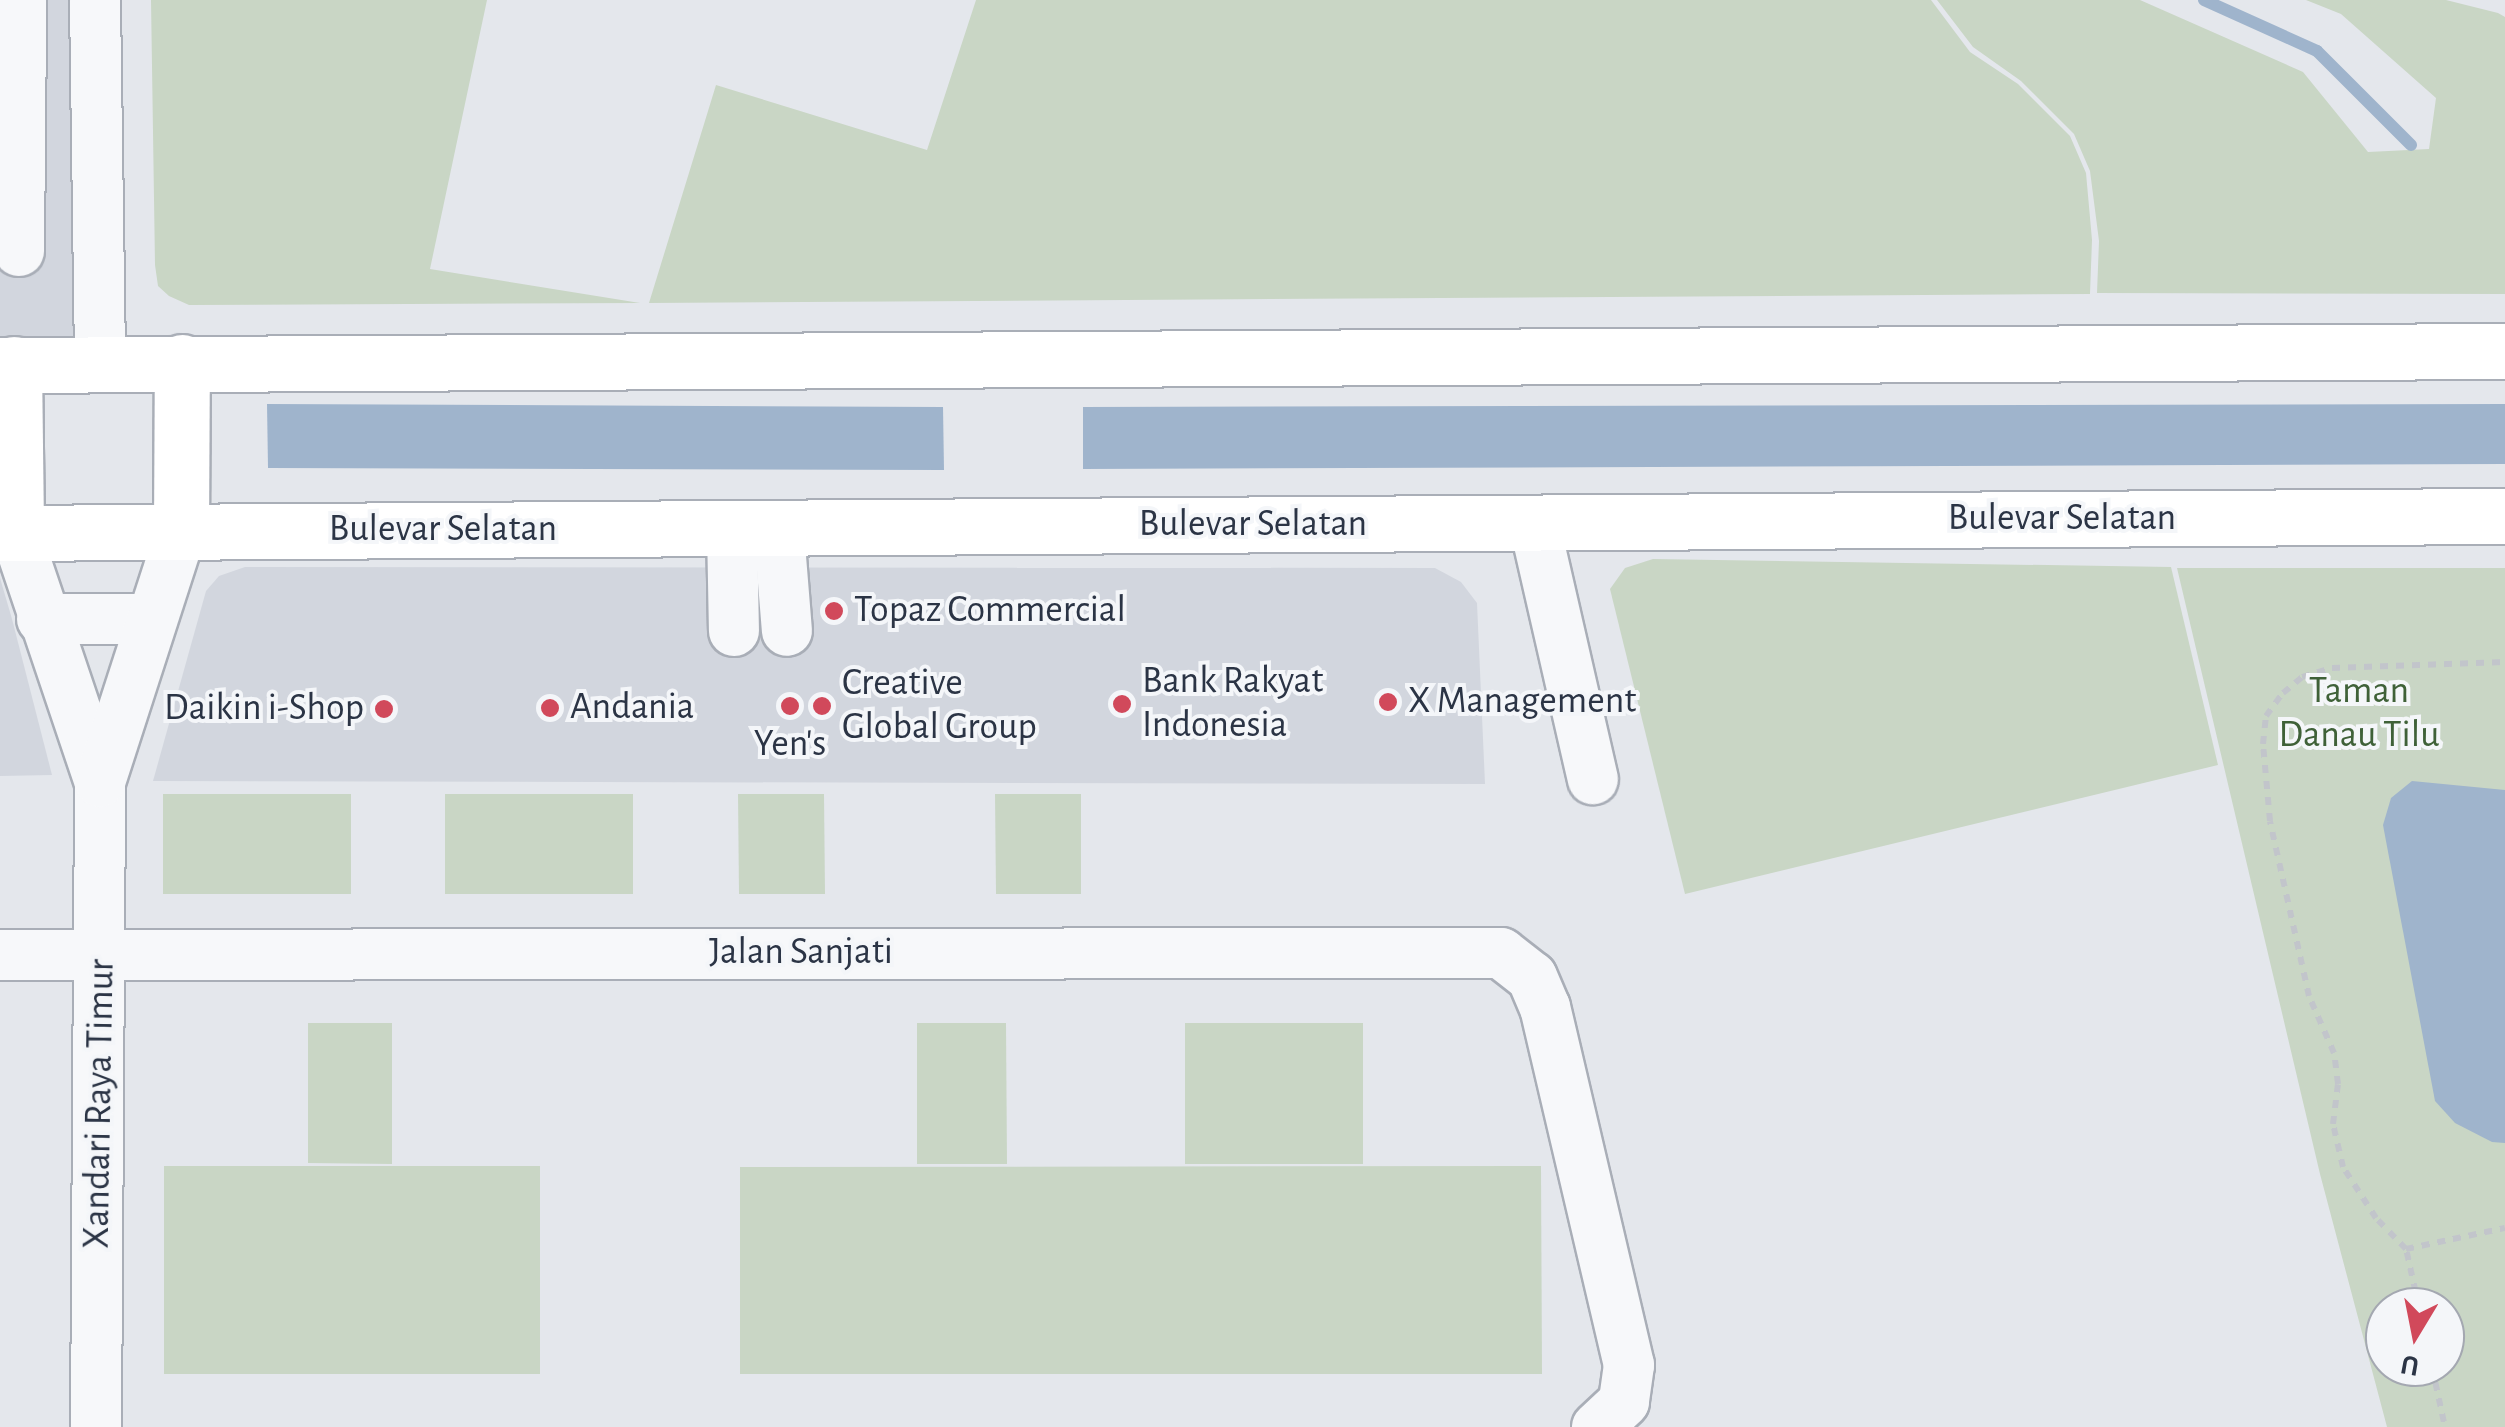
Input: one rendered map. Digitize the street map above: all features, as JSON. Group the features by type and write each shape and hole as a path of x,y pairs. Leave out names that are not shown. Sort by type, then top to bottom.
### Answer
{"main road":[{"path":"8,532 7,364 2505,351"},
{"path":"181,532 182,362"},
{"name":"Bulevar Selatan","path":"8,532 2505,516"}],"street":[{"path":"19,251 22,0"},
{"path":"94,0 100,364"},
{"path":"1534,522 1593,779"},
{"path":"758,528 781,557 787,631"},
{"path":"734,631 758,528"},
{"path":"8,532 100,782"},
{"path":"100,782 181,532"},
{"path":"42,619 152,619"},
{"name":"Xandari Raya Timur","path":"96,1427 102,954 100,782"},
{"name":"Jalan Sanjati","path":"0,954 1501,953 1532,976 1546,1007 1630,1365 1624,1402 1597,1427"}],"path":[{"path":"2414,1287 2406,1249 2376,1218 2343,1167 2333,1124 2338,1084 2334,1053 2309,996 2270,821 2263,744 2266,716 2283,693 2302,677 2332,668 2505,662"},
{"path":"2406,1249 2505,1228"},
{"path":"2436,1387 2445,1427"}],"shaded area":[{"path":"0,0 80,0 87,351 0,351"},
{"name":"Topaz Commercial","path":"245,567 1435,568 1461,582 1477,603 1485,784 153,781 206,591 219,576"},
{"path":"0,578 12,619 52,775 0,776"}],"green space":[{"path":"151,0 487,0 430,269 640,303 189,305 169,296 158,286 155,265"},
{"path":"976,0 1931,0 1970,52 2018,84 2070,136 2086,173 2092,240 2090,294 649,303 716,85 927,150"},
{"path":"1937,0 2140,0 2303,72 2368,152 2429,149 2436,98 2341,14 2306,0 2446,0 2498,13 2505,17 2505,294 2097,293 2099,241 2090,171 2074,134 2021,81 1973,47"},
{"path":"1653,559 2171,567 2218,765 1685,894 1610,589 1625,568"},
{"name":"Taman Danau Tilu","path":"2177,568 2505,568 2505,1427 2387,1427 2376,1387 2465,1387 2465,1287 2365,1287 2365,1344 2320,1174"},
{"path":"163,794 351,794 351,894 163,894"},
{"path":"445,794 633,794 633,894 445,894"},
{"path":"738,794 824,794 825,894 739,894"},
{"path":"995,794 1081,794 1081,894 996,894"},
{"path":"308,1023 392,1023 392,1164 308,1163"},
{"path":"917,1023 1006,1023 1007,1164 917,1164"},
{"path":"1185,1023 1363,1023 1363,1164 1185,1164"},
{"path":"164,1166 540,1166 540,1374 164,1374"},
{"path":"1541,1166 1542,1374 740,1374 740,1167"}],"water":[{"path":"267,404 943,407 944,470 268,468"},
{"path":"2505,404 2505,464 1083,469 1083,407"},
{"path":"2412,781 2505,790 2505,1143 2492,1142 2455,1123 2435,1101 2383,825 2391,798"}],"waterway":[{"path":"2204,0 2317,51 2411,145"}],"place":[{"name":"Topaz Commercial","path":"834,611"},
{"name":"X Management","path":"1388,702"},
{"name":"Bank Rakyat Indonesia","path":"1122,704"},
{"name":"Yen's","path":"790,706"},
{"name":"Creative Global Group","path":"822,706"},
{"name":"Andania","path":"550,708"},
{"name":"Daikin i-Shop","path":"384,709"}]}
